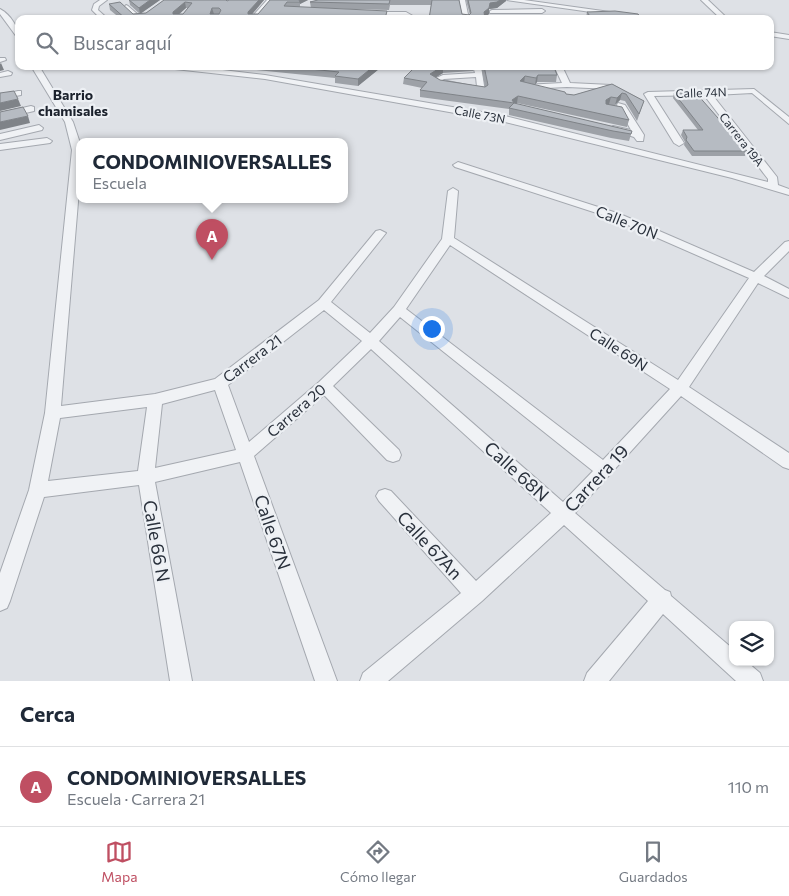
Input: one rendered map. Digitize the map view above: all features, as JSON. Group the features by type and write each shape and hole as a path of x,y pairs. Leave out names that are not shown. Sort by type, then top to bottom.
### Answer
{"street":[{"path":"101,15 95,10 96,5 104,0"},
{"path":"257,15 270,0"},
{"path":"462,0 465,15"},
{"path":"510,0 627,15"},
{"path":"704,0 721,15"},
{"path":"528,2 534,15"},
{"path":"500,4 502,12"},
{"path":"126,7 137,15"},
{"path":"364,8 363,14 408,15"},
{"path":"0,11 15,31"},
{"path":"492,12 578,12"},
{"path":"774,35 789,37"},
{"path":"37,70 69,122 76,146"},
{"name":"Calle 73N","path":"202,70 264,77 452,108 505,119 633,150 773,186 789,192"},
{"path":"477,70 482,90 440,83 436,80 443,77 478,75"},
{"path":"560,70 566,86"},
{"path":"551,94 525,87 611,87 586,95"},
{"name":"Calle 74N","path":"679,143 648,94 754,91 789,121"},
{"name":"Carrera 19A","path":"711,92 710,97 774,179 773,186"},
{"path":"0,97 18,93"},
{"path":"609,109 622,108 639,135 639,144 633,150"},
{"path":"0,116 31,109"},
{"path":"602,127 639,135"},
{"path":"0,137 39,128"},
{"path":"0,147 47,141"},
{"path":"0,601 38,490 53,413 76,161"},
{"name":"Calle 70N","path":"458,165 616,216 756,277 789,294"},
{"name":"Carrera 20","path":"38,490 146,477 246,454 324,386 372,340 399,310 448,239 453,191"},
{"name":"Carrera 21","path":"53,413 155,400 220,383 324,303 380,233"},
{"name":"Calle 69N","path":"448,239 680,388 789,462"},
{"name":"Carrera 19","path":"371,681 475,594 564,513 680,388 756,277 789,244"},
{"name":"Calle 68N","path":"324,303 372,340 564,513 663,599 752,681"},
{"path":"399,310 604,470"},
{"name":"Calle 67N","path":"220,383 326,681"},
{"path":"324,386 393,456"},
{"name":"Calle 66 N","path":"155,400 146,477 181,681"},
{"name":"Calle 67An","path":"385,496 475,594"},
{"path":"595,681 663,599"}],"building":[{"path":"129,0 150,0 139,8"},
{"path":"164,0 259,0 248,14 258,14 270,0 299,0 300,2 287,2 284,6 387,11 386,15 121,15 109,4 120,2 133,14 146,13","holes":["185,2 192,3 183,14 173,14","212,8 219,8 221,10 219,14 210,14"]},
{"path":"318,0 390,0 389,4 310,2"},
{"path":"432,0 459,0 462,14 469,15 430,15"},
{"path":"468,0 500,0 490,3 489,8 484,12 484,15 469,15 471,13"},
{"path":"615,11 639,15 589,15 587,12"},
{"path":"320,70 369,70 358,79 335,76 339,72"},
{"path":"412,70 436,70 430,74 440,80 485,87 488,85 485,70 555,70 557,75 538,75 536,78 525,76 520,81 574,95 612,84 644,101 639,114 626,94 622,93 617,98 611,97 606,100 606,104 622,107 629,120 518,96 512,100 514,103 420,90 427,82 404,78"},
{"path":"14,91 18,99 0,103 0,93"},
{"path":"674,93 696,93 747,151 694,151 686,140 687,137 683,130 703,130"},
{"path":"514,103 632,131 631,134 613,131 509,108"},
{"path":"23,107 28,116 0,122 0,112"}],"place":[{"name":"CONDOMINIOVERSALLES","path":"212,260"}],"district":[{"name":"Barrio chamisales","path":"73,102"}]}
